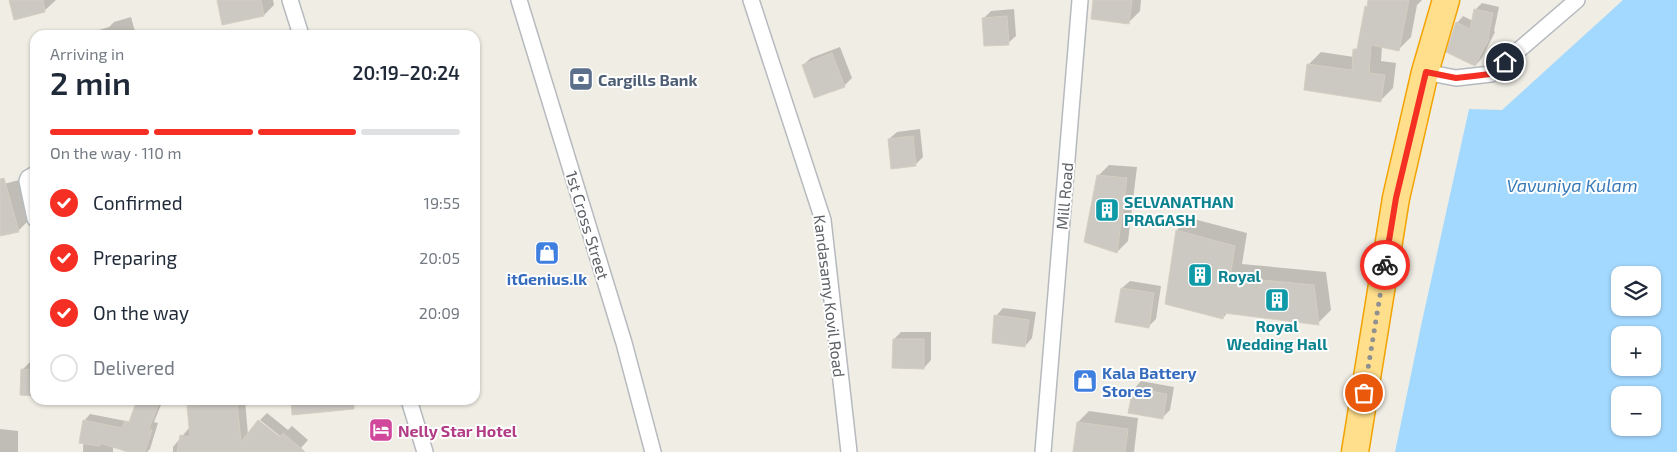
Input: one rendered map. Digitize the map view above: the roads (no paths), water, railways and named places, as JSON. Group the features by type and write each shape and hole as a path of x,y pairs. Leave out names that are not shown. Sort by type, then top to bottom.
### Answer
{"highway":[{"path":"1355,452 1396,198 1426,72 1446,0"}],"street":[{"path":"290,0 299,30"},
{"name":"1st Cross Street","path":"519,0 624,343 653,452"},
{"name":"Kandasamy Kovil Road","path":"751,0 823,220 849,452"},
{"name":"Mill Road","path":"1042,452 1080,0"},
{"path":"1426,72 1456,78 1490,74 1577,0"},
{"path":"30,177 27,181 30,196"},
{"path":"411,405 425,452"}],"water":[{"name":"Vavuniya Kulam","path":"1623,0 1677,0 1677,452 1395,452 1469,109 1502,110"}],"place":[{"name":"Cargills Bank","path":"581,79"},
{"name":"SELVANATHAN PRAGASH","path":"1107,210"},
{"name":"itGenius.lk","path":"547,253"},
{"name":"Royal","path":"1200,275"},
{"name":"Royal Wedding Hall","path":"1277,300"},
{"name":"Kala Battery Stores","path":"1085,381"},
{"name":"Nelly Star Hotel","path":"381,430"}]}
